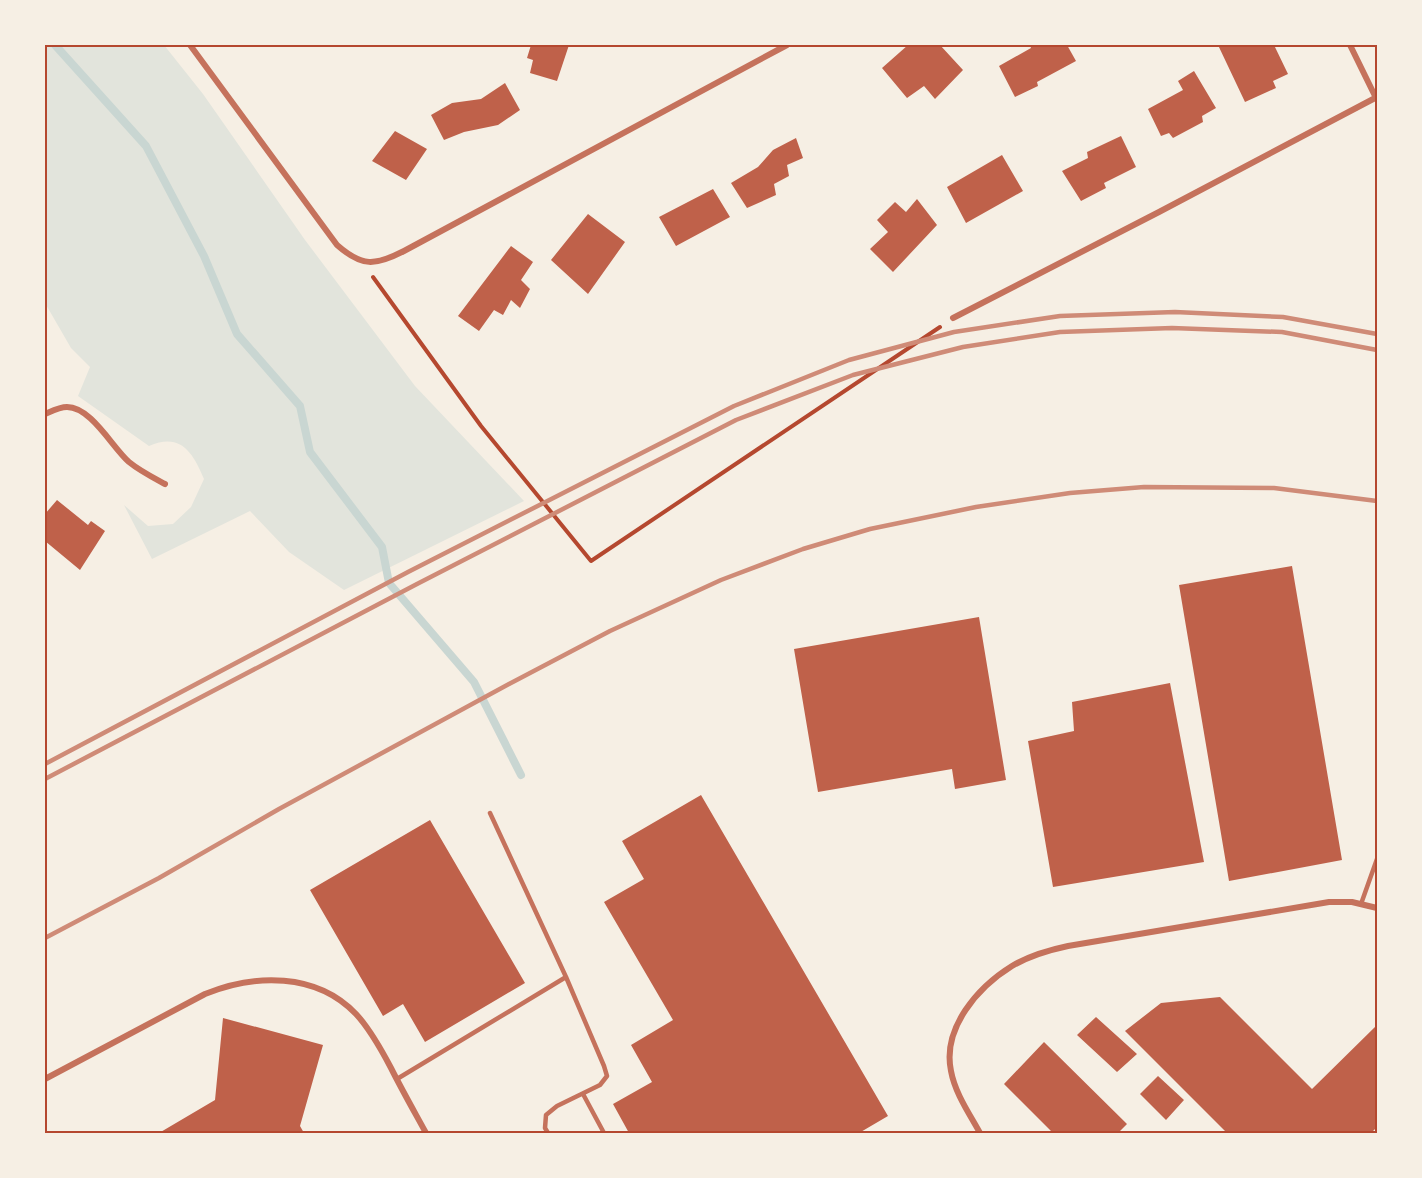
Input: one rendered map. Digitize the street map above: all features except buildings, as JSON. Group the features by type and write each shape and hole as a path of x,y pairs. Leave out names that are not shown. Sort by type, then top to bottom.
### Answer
{"street":[{"path":"190,45 337,245 347,254 362,261 376,262 397,255 787,45"},
{"path":"953,318 1377,98 1350,45"},
{"path":"45,414 68,407 82,412 130,462 165,484"},
{"path":"980,1133 959,1097 950,1070 950,1050 954,1033 963,1014 976,996 994,979 1013,966 1040,954 1068,946 1329,902 1352,902 1377,908"},
{"path":"45,1079 222,987 246,981 270,979 295,981 338,998 368,1028 426,1133"}],"lane":[{"path":"490,813 566,977 607,1076 600,1085 557,1106 546,1115 545,1128 548,1133"},
{"path":"1361,904 1377,859"},
{"path":"397,1079 566,977"},
{"path":"583,1094 604,1133"}],"path":[{"path":"362,261 481,426 591,561 953,318"}],"shaded area":[{"path":"45,45 164,45 203,94 305,240 415,386 524,501 344,590 289,552 250,511 152,559 124,505 148,526 173,524 191,507 204,479 190,453 178,443 160,442 149,446 78,396 90,367 71,348 45,303"}],"waterway":[{"path":"55,45 146,146 204,256 237,334 300,406 310,452 382,547 389,583 474,682 521,775"}],"railway":[{"path":"45,764 408,572 734,406 849,360 954,332 1060,316 1175,312 1283,317 1377,334"},
{"path":"45,779 736,420 853,375 963,347 1060,332 1172,328 1282,332 1377,350"},
{"path":"45,938 610,631 721,580 803,549 870,529 976,507 1070,493 1144,487 1274,488 1377,501"}]}
